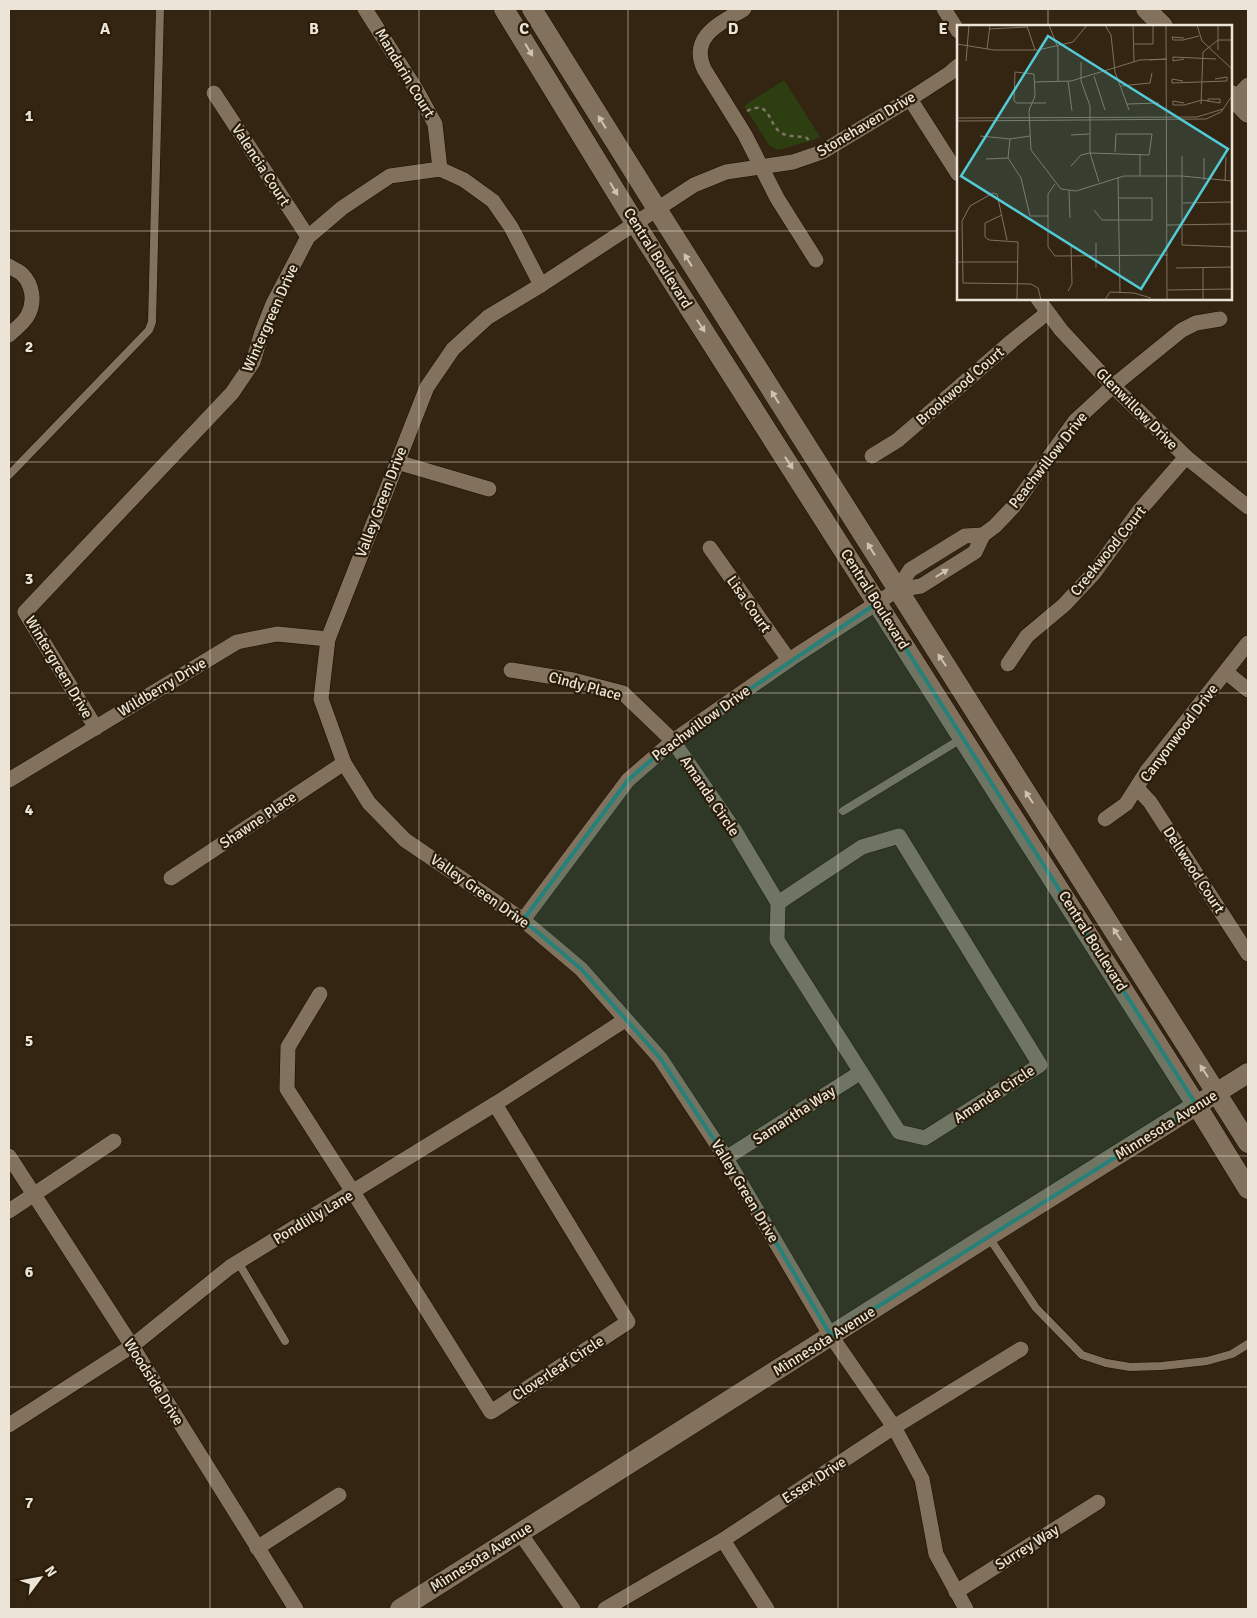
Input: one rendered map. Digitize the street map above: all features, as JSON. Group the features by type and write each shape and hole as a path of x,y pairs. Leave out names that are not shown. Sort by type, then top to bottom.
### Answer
{"street":[{"name":"Mandarin Court","path":"366,9 435,124 440,169"},
{"name":"Central Boulevard","path":"504,9 635,223 1198,1106 1248,1188"},
{"name":"Central Boulevard","path":"532,9 656,209 1248,1143"},
{"path":"744,9 716,26 704,37 700,46 700,60 745,135 777,198 816,260"},
{"path":"944,9 957,29"},
{"path":"1146,9 1162,25"},
{"name":"Stonehaven Drive","path":"656,209 694,186 726,172 793,162 822,152 910,99 957,67"},
{"path":"1248,85 1232,99 1248,113"},
{"name":"Valencia Court","path":"214,93 308,237"},
{"path":"910,99 957,172"},
{"name":"Wintergreen Drive","path":"96,728 25,612 232,394 253,362 273,304 308,237 342,208 390,176 440,169"},
{"path":"440,169 464,180 493,201 511,227 541,284"},
{"name":"Valley Green Drive","path":"656,209 488,317 453,349 427,387 328,639 321,699 344,763 370,803 405,840 523,920 582,969 660,1058 726,1158 831,1336 894,1428 922,1479 936,1554 966,1609"},
{"path":"9,266 22,274 28,283 33,294 33,304 28,316 9,335"},
{"name":"Glenwillow Drive","path":"1039,300 1060,330 1113,386 1186,457 1248,507"},
{"name":"Brookwood Court","path":"872,456 898,440 1047,313"},
{"name":"Peachwillow Drive","path":"523,920 628,780 672,741 788,660 898,590 910,570 965,536 983,535 995,526 1014,506 1075,421 1113,386 1182,330 1196,323 1220,319"},
{"name":"Creekwood Court","path":"1008,664 1027,636 1064,606 1094,573 1139,511 1186,457"},
{"path":"397,462 489,489"},
{"name":"Lisa Court","path":"710,548 788,660"},
{"name":"Wildberry Drive","path":"9,780 237,642 277,634 328,639"},
{"name":"Canyonwood Drive","path":"1105,819 1126,804 1147,770 1248,643"},
{"name":"Cindy Place","path":"511,670 572,680 623,693 672,741"},
{"path":"1226,672 1248,690"},
{"name":"Amanda Circle","path":"672,741 734,831 778,903 777,940 899,1132 925,1138 1040,1065 899,836 862,847 778,903"},
{"name":"Shawne Place","path":"171,878 344,763"},
{"name":"Dellwood Court","path":"1137,788 1150,802 1248,954"},
{"path":"320,994 288,1047 287,1089 353,1192"},
{"name":"Pondlilly Lane","path":"9,1425 132,1346 238,1262 495,1104 625,1020"},
{"name":"Samantha Way","path":"726,1158 861,1072"},
{"name":"Minnesota Avenue","path":"400,1609 1248,1073"},
{"name":"Cloverleaf Circle","path":"353,1192 491,1412 628,1322 495,1104"},
{"path":"9,1211 114,1141"},
{"name":"Woodside Drive","path":"9,1156 132,1346 296,1609"},
{"name":"Essex Drive","path":"605,1609 723,1540 894,1428 1021,1349"},
{"path":"257,1548 339,1495"},
{"name":"Surrey Way","path":"956,1592 1098,1502"},
{"path":"520,1533 573,1609"},
{"path":"723,1540 767,1609"}],"lane":[{"path":"9,475 150,330 152,322 160,9"},
{"path":"843,811 963,738"},
{"path":"988,1236 1036,1308 1082,1355 1122,1366 1162,1366 1207,1361 1232,1354 1248,1344"},
{"path":"238,1262 285,1340"}],"path":[{"path":"746,112 757,108 763,110 768,113 777,129 782,133 788,136 807,138 810,143"}],"highlighted area":[{"path":"877,603 1197,1106 831,1336 726,1158 660,1058 581,969 523,920 628,780 673,741"}],"green space":[{"path":"784,80 820,137 778,150 769,145 744,106"}]}
